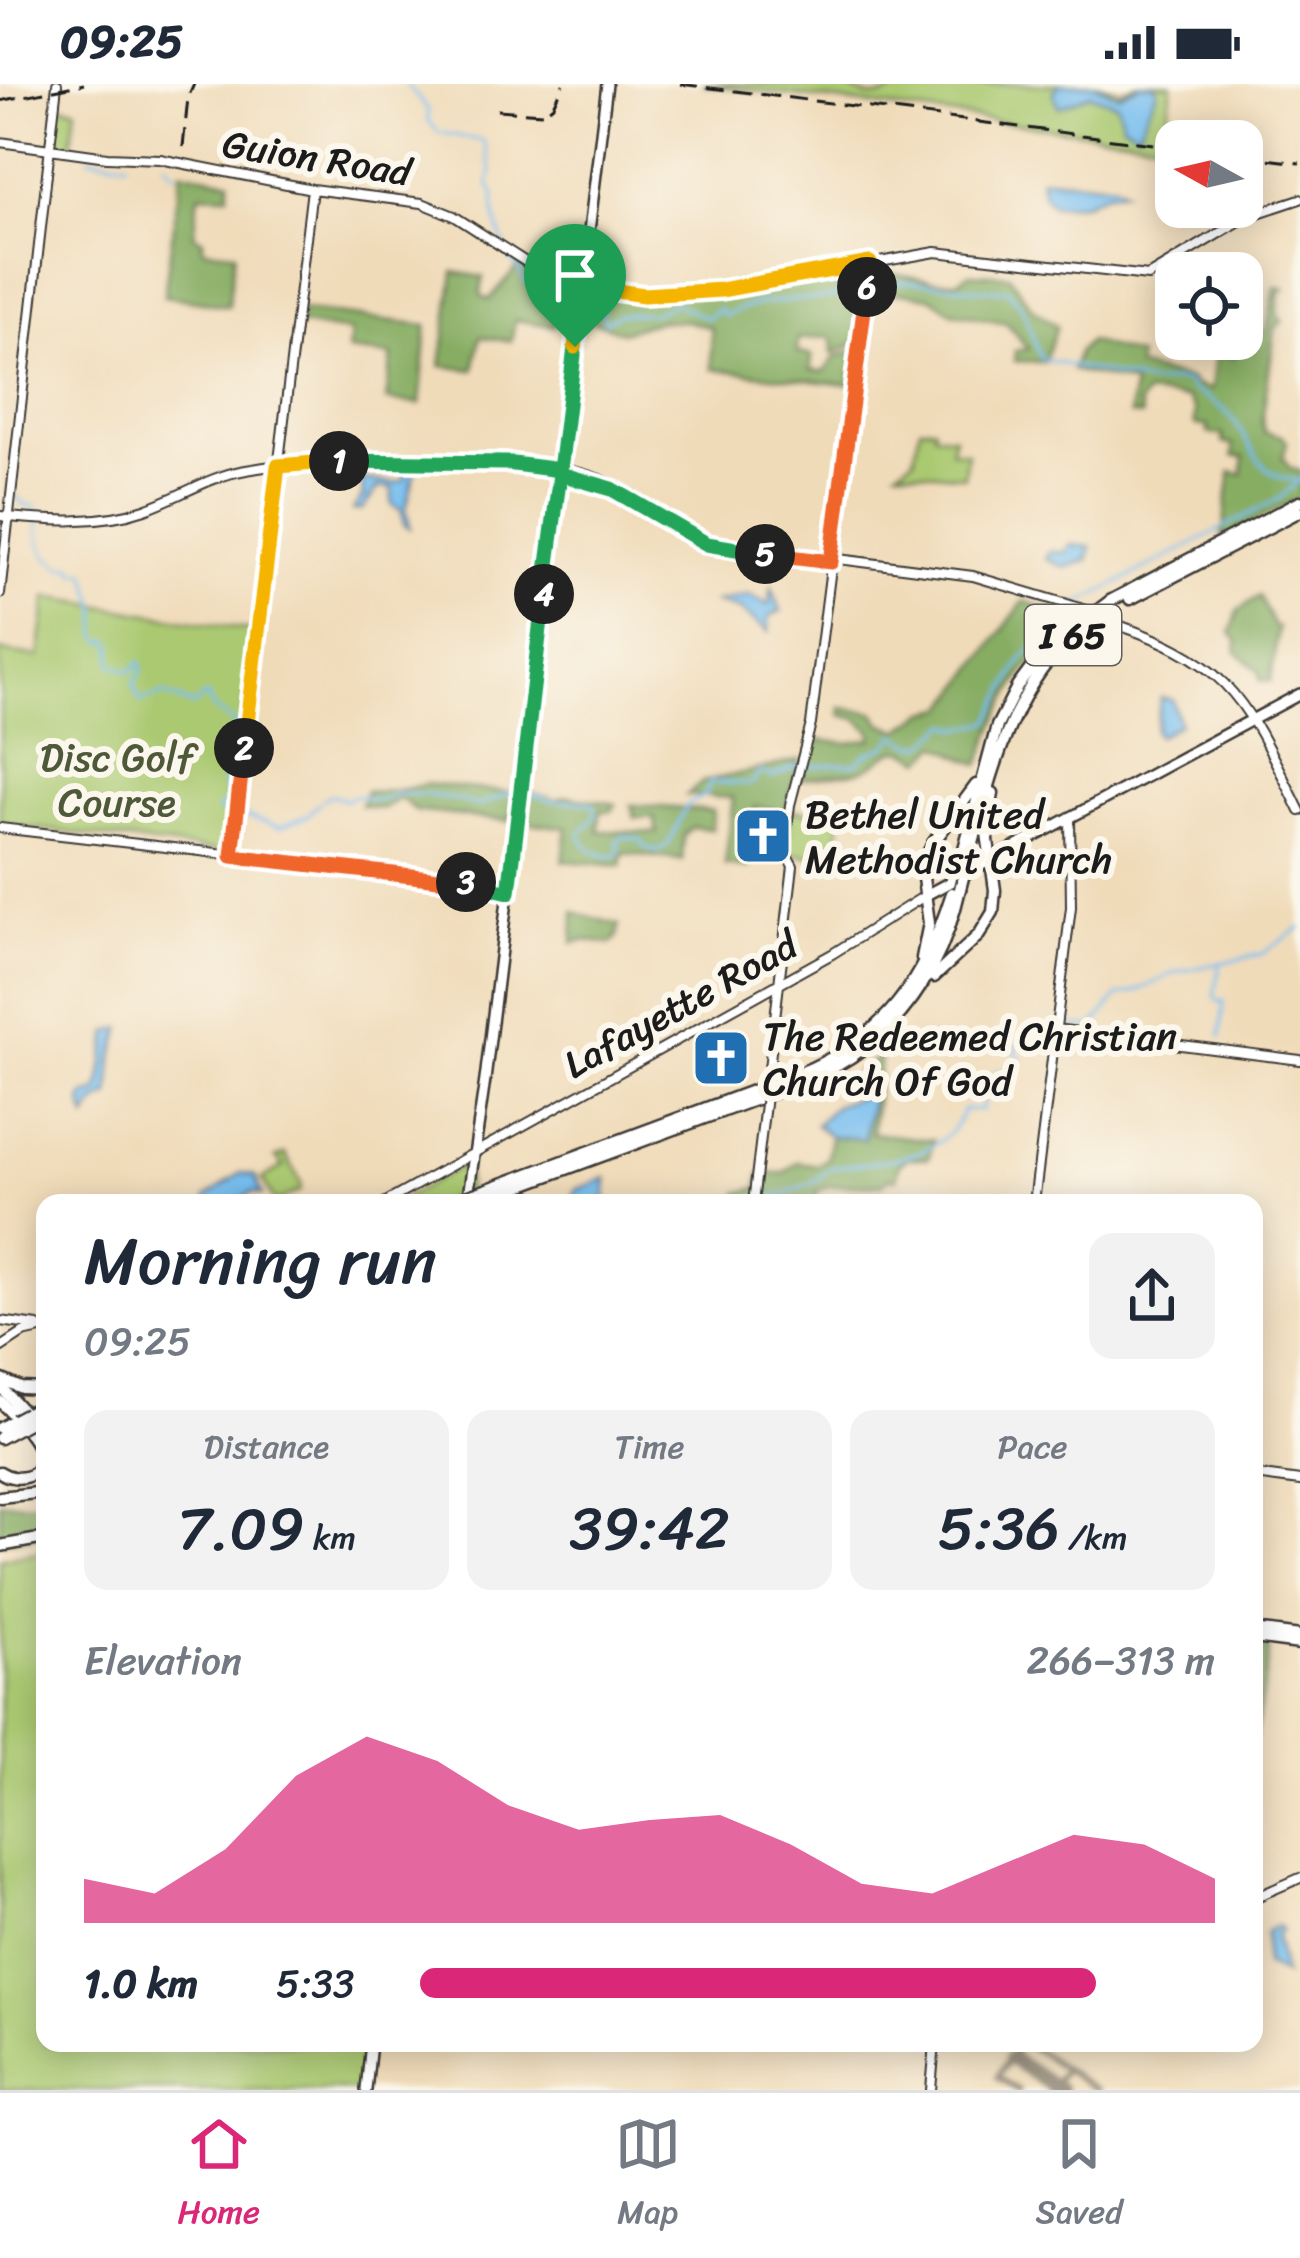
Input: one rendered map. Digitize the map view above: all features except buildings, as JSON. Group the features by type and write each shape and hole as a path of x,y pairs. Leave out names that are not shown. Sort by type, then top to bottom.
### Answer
{"highway":[{"name":"I 65","path":"486,1194 814,1067 862,1039 901,1008 940,955 991,745 1020,682 1059,636 1110,601 1300,501"},
{"name":"I 65","path":"962,868 1012,714 1038,673 1080,628 1300,511"},
{"path":"901,1008 987,924 995,897 988,825 1012,714"},
{"path":"901,1008 928,934 923,878 929,850 971,793 991,745"},
{"path":"990,857 1007,850"},
{"path":"0,1383 36,1389"},
{"path":"0,1383 36,1425"},
{"path":"0,1399 36,1440"},
{"path":"0,1399 36,1444"},
{"path":"0,1440 35,1415"},
{"path":"0,1428 16,1425"},
{"path":"0,1472 14,1480 25,1479 36,1470"},
{"path":"0,1497 36,1493"},
{"path":"0,1546 36,1540"},
{"path":"1263,1633 1300,1637"}],"main road":[{"path":"469,1194 608,84"},
{"name":"Lafayette Road","path":"1007,850 1300,696"},
{"name":"Lafayette Road","path":"927,898 990,857 1071,819"},
{"path":"366,2090 370,2052"}],"street":[{"path":"0,595 57,84"},
{"name":"Guion Road","path":"0,142 163,159 312,189 434,206 544,275 582,292 644,295 721,290 940,252 1148,276 1244,218 1300,199"},
{"path":"232,856 312,189"},
{"path":"754,1194 794,866 784,850 810,733 870,263"},
{"path":"6,519 87,520 128,514 215,478 278,468 397,459 506,463 560,472 612,484 700,538 731,550 973,576 1162,635 1192,650 1224,676 1256,719 1300,802"},
{"path":"1291,787 1300,811"},
{"path":"1035,1194 1071,907 1071,819"},
{"path":"0,828 482,884 509,892"},
{"name":"Lafayette Road","path":"400,1194 927,898"},
{"path":"1057,1029 1300,1060"},
{"path":"0,1321 36,1326"},
{"path":"0,1348 36,1330"},
{"path":"1263,1476 1300,1480"},
{"path":"1263,1894 1300,1879"},
{"path":"931,2090 934,2052"}],"green space":[{"path":"702,84 844,84 872,97 891,93 893,84 1101,84 1120,91 1135,84 1172,84 1168,120 1155,120 1155,141"},
{"path":"58,105 76,108 71,149 59,148 54,141"},
{"path":"181,171 230,180 228,195 199,194 194,235 203,240 203,249 235,252 228,306 164,296"},
{"path":"521,263 571,286 573,315 556,314 554,326 515,320 511,341 480,337 474,370 441,366 454,272 483,277 481,295 489,300"},
{"path":"866,264 856,344 832,353 833,341 828,337 798,339 797,353 812,355 811,370 824,372 836,356 855,351 849,385 712,369 711,328 687,321 659,321 622,332 582,318 586,291 693,289"},
{"path":"869,269 936,281 958,281 970,273 1009,275 1032,308 1057,326 1044,362 1015,361 1015,351 1028,349 1007,323 952,312 930,297 866,295"},
{"path":"1275,287 1286,289 1280,291 1277,315 1283,321 1275,328 1262,421 1264,432 1287,442 1283,458 1290,468 1300,470 1300,497 1222,538 1231,472 1242,474 1244,457 1233,456 1233,445 1223,443 1223,435 1195,425 1195,410 1187,398 1146,394 1139,404 1142,416 1130,415 1133,384 1072,370 1078,352 1089,341 1138,356 1137,367 1191,380 1211,390 1214,360 1263,360"},
{"path":"301,310 427,325 420,404 386,400 392,356 348,351 350,332 300,325"},
{"path":"920,427 954,436 950,450 967,452 964,476 898,469 914,458"},
{"path":"1259,596 1278,628 1271,681 1260,680 1259,671 1236,651 1238,641 1231,633 1238,611"},
{"name":"Disc Golf Course","path":"47,597 253,631 229,853 0,824 0,651 39,657"},
{"path":"1024,601 1074,618 1016,684 980,765 938,745 923,760 895,751 862,770 802,779 812,740 849,743 872,739 872,732 858,719 841,715 841,708 875,713 881,723 899,730 927,712 946,708"},
{"path":"800,760 785,811 756,807 748,868 725,865 733,798 687,795 703,782"},
{"path":"426,784 514,793 510,821 416,811 400,798 383,809 361,806 366,791"},
{"path":"526,791 556,800 567,796 616,804 612,811 600,811 599,831 657,833 654,817 635,818 631,805 713,811 712,829 692,827 684,835 682,860 623,853 621,866 563,861 567,828 522,822"},
{"path":"790,810 841,816 836,859 787,853"},
{"path":"574,912 619,925 617,937 611,944 573,943"},
{"path":"880,1056 872,1133 933,1140 929,1158 907,1158 899,1164 896,1179 888,1178 882,1184 828,1186 817,1194 739,1194 758,1188 760,1174 784,1173 798,1162 817,1165 827,1159 831,1136 864,1139 872,1094 861,1096 856,1073"},
{"path":"285,1154 301,1190 270,1194 262,1179 284,1166 276,1158"},
{"path":"462,1166 468,1166 466,1194 411,1194"},
{"path":"0,1502 36,1503 36,1536 0,1542"},
{"path":"36,1553 36,2052 367,2052 362,2090 0,2090 0,1559"},
{"path":"1263,1648 1269,1652 1263,1688"}],"water":[{"path":"1060,84 1094,84 1118,95 1140,84 1154,84 1157,91 1138,132 1123,124 1117,104 1090,94 1059,107 1053,92"},
{"path":"1040,179 1114,184 1124,190 1084,203 1053,205 1043,195"},
{"path":"407,468 415,473 406,508 410,528 404,525 402,511 392,504 392,488 379,487 362,510 353,510 363,496 362,480 397,483 405,479"},
{"path":"1071,545 1091,547 1088,560 1066,568 1046,559 1050,551 1066,552"},
{"path":"772,588 781,611 769,617 769,632 740,610 716,602 749,595 769,605"},
{"path":"1161,698 1173,700 1179,724 1158,736 1155,732"},
{"path":"122,1028 110,1095 96,1103 87,1118 82,1102 100,1087 109,1032"},
{"path":"872,1092 864,1139 831,1136 816,1125 834,1106"},
{"path":"241,1173 255,1176 262,1194 252,1192 211,1194"},
{"path":"607,1178 606,1194 574,1194"},
{"path":"1277,1926 1282,1930 1276,1935 1284,1975 1265,1964 1266,1931"}],"waterway":[{"path":"406,84 428,110 428,120 438,132 484,141 500,234 525,282 574,300"},
{"path":"89,158 127,162"},
{"path":"164,163 176,174"},
{"path":"871,287 921,282 1008,290 1021,305 1041,359 1147,383 1189,383 1231,417 1265,467 1298,480"},
{"path":"584,303 601,307 604,322 619,314 654,313 674,303 707,318 719,309 725,316 756,305 863,291"},
{"path":"1078,604 1280,498 1300,480"},
{"path":"15,495 37,508 40,543 48,557 62,567 73,566 75,573 86,572 98,610 98,635 113,645 112,664 130,672 140,662 142,671 133,684 140,701 164,694 194,706 206,695 214,709 237,725 225,762 224,787 231,798 217,810 232,813"},
{"path":"525,792 594,805 596,816 580,834 599,854 616,856 617,841 625,836 657,852 670,842 686,806 706,794 710,782 748,784 760,771 771,777 796,767 858,763 897,735 911,744 925,745 948,724 961,728 990,722 1021,661 1071,610"},
{"path":"322,800 330,795 381,800 409,794 478,806 516,791"},
{"path":"241,815 280,827 307,816 319,803"},
{"path":"1063,1025 1093,1027 1118,996 1174,973 1262,954 1300,928"},
{"path":"1220,964 1215,996 1224,1001 1221,1037"},
{"path":"781,1194 829,1169 928,1148 943,1139 964,1109 982,1110 985,1084 999,1070 1006,1073 1017,1066 1021,1058 1015,1052 1021,1042 1051,1034"}],"taxiway":[{"path":"1013,2052 997,2077 1018,2090"},
{"path":"1039,2052 1096,2090"},
{"path":"1050,2090 1064,2069"}],"runway":[{"path":"1011,2058 1059,2090"}],"railway":[{"path":"0,101 84,84"},
{"path":"183,147 194,84"},
{"path":"497,110 543,113 553,105 563,84"},
{"path":"680,84 1155,144"},
{"path":"1263,159 1300,163"}],"place":[{"name":"Bethel United Methodist Church","path":"763,836"},
{"name":"The Redeemed Christian Church Of God","path":"721,1058"}],"route":[{"path":"870,263 831,562 712,545 612,489 560,474 509,892 482,884 232,856 278,466 397,459 560,470 575,347 582,286 644,295 721,290 870,263"}]}
